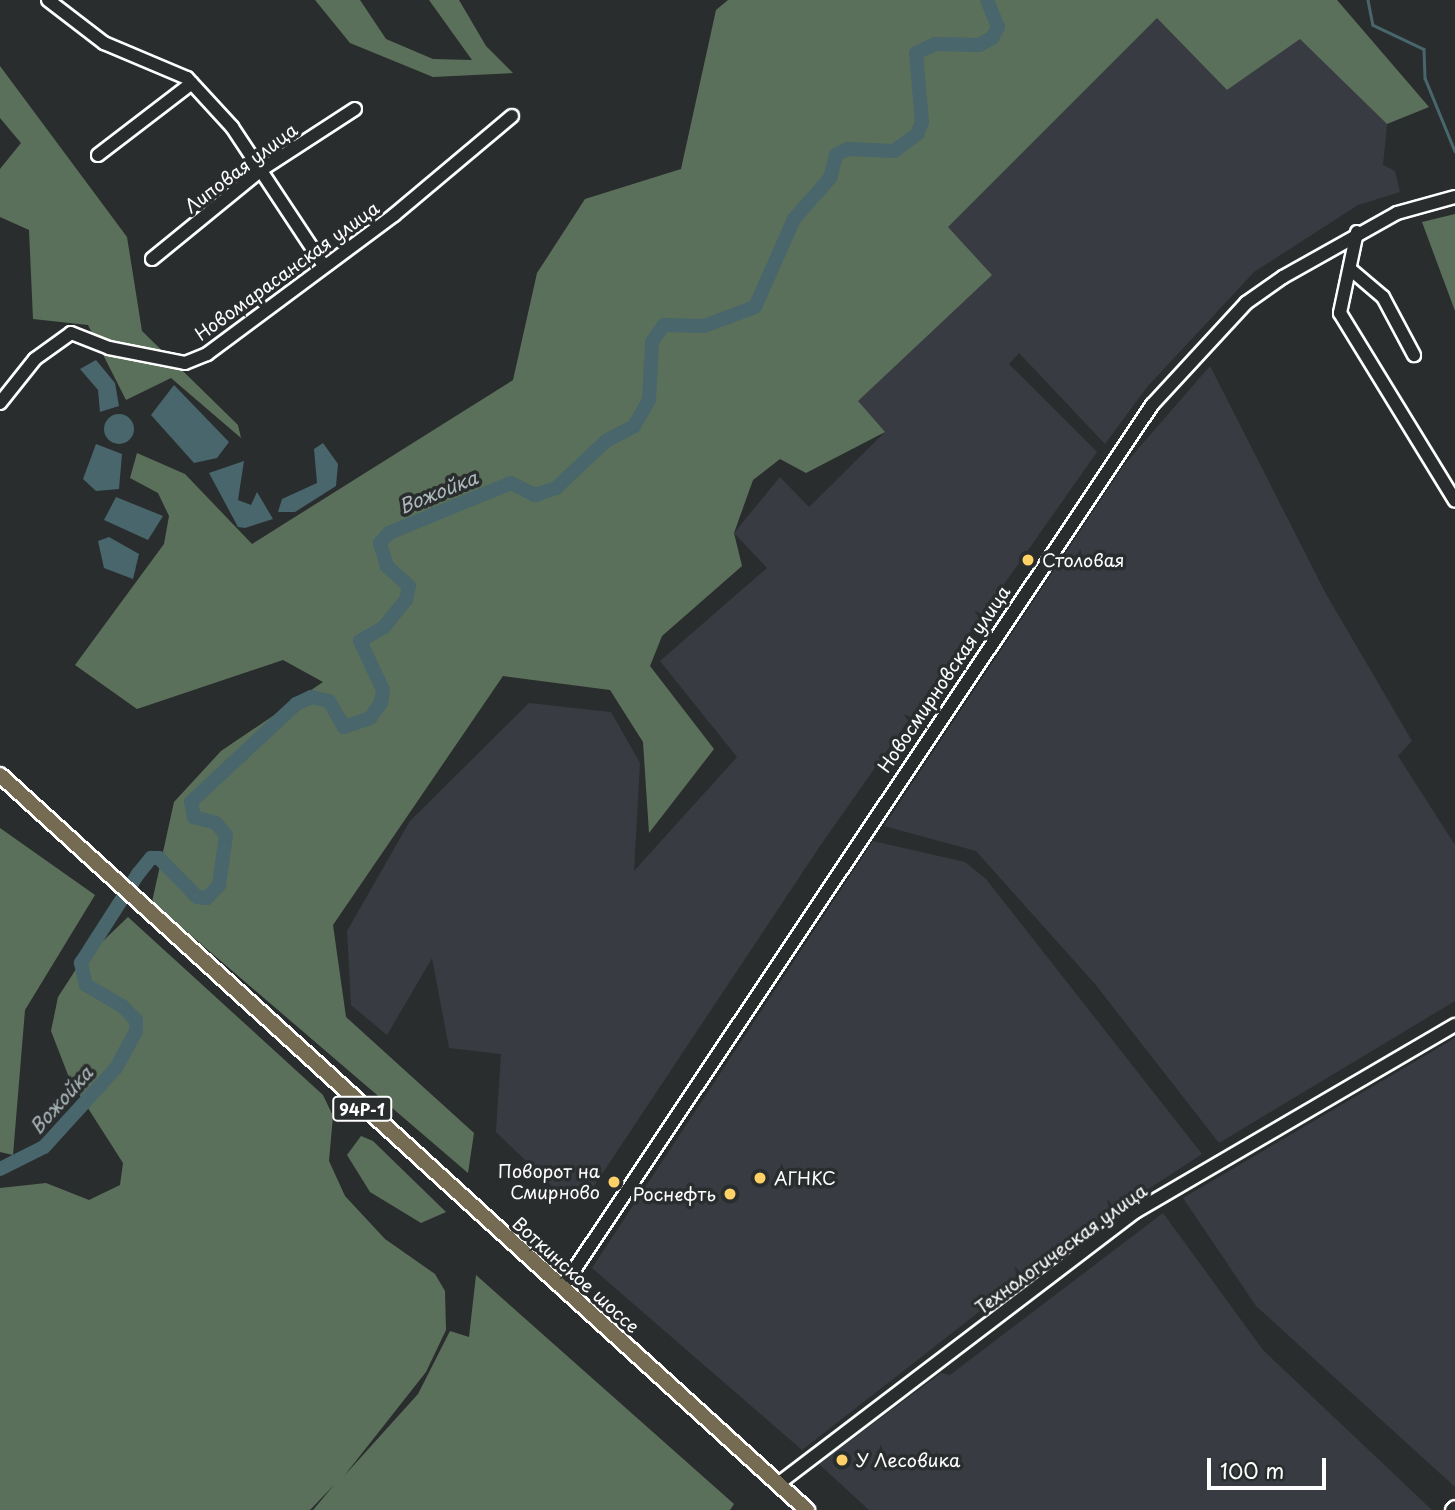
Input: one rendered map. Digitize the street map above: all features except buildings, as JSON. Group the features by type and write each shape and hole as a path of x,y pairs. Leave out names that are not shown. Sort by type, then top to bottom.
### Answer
{"main road":[{"name":"Воткинское шоссе","path":"0,775 162,929 807,1510"}],"street":[{"path":"48,0 104,43 174,69 192,83 261,170 324,266"},
{"path":"98,155 192,83"},
{"name":"Липовая улица","path":"152,259 261,170 355,108"},
{"name":"Новомарасанская улица","path":"0,403 35,359 71,333 109,348 185,363 207,354 324,266 512,116"},
{"name":"Новосмирновская улица","path":"562,1288 1152,405 1246,303 1357,232 1455,197"},
{"path":"1357,232 1340,313 1455,501"},
{"path":"1350,270 1383,297 1414,355"},
{"name":"Технологическая улица","path":"778,1484 1135,1212 1455,1025"}],"shaded area":[{"path":"1157,17 1227,90 1300,38 1387,124 1383,165 1395,171 1400,192 1358,205 1254,272 1147,387 1105,444 1019,353 1009,364 1097,452 820,846 590,1192 557,1191 496,1132 501,1054 449,1048 432,958 387,1035 351,1005 347,931 410,821 529,703 611,712 640,763 634,871 737,757 660,661 767,568 734,533 780,477 809,507 884,433 857,401 991,275 947,227"},
{"path":"1210,366 1326,594 1412,741 1398,756 1455,845 1455,1001 1219,1143 1095,984 976,851 884,826 1124,465"},
{"path":"873,841 965,862 986,879 1202,1154 1075,1237 802,1450 592,1268"},
{"path":"1455,1038 1454,1486 1256,1306 1183,1198"},
{"path":"1163,1213 1263,1350 1432,1510 869,1510 819,1464 941,1373 950,1375"}],"green space":[{"path":"315,0 360,0 386,39 433,59 472,60 429,0 459,0 486,46 513,73 433,77 350,43"},
{"path":"728,0 1337,0 1429,107 1387,124 1300,39 1227,90 1157,18 948,227 992,275 858,401 885,432 806,473 780,459 753,480 734,533 742,566 662,636 650,666 714,749 649,833 643,742 610,690 503,676 333,925 346,1017 474,1133 468,1173 152,902 174,802 221,751 323,682 283,660 137,709 75,665 164,544 169,516 158,493 130,478 137,453 185,474 252,544 513,380 537,273 585,199 681,169 716,10"},
{"path":"0,66 127,237 142,331 238,425 241,438 171,378 126,400 88,325 33,319 29,230 0,217 0,169 21,143 0,118"},
{"path":"1455,214 1455,311 1422,222"},
{"path":"0,828 95,895 25,1010 13,1155 0,1152"},
{"path":"128,917 323,1095 333,1116 329,1161 345,1196 385,1239 435,1274 445,1291 446,1330 426,1372 344,1476 418,1394 450,1331 469,1337 476,1275 734,1504 730,1510 313,1510 335,1484 310,1510 0,1510 0,1188 46,1183 89,1200 120,1185 123,1163 70,1080 51,1031 58,997 80,963"},
{"path":"361,1136 373,1141 446,1212 421,1223 370,1192 347,1155"}],"water":[{"path":"96,360 115,383 119,406 100,412 98,390 80,369"},
{"path":"174,385 229,442 217,458 194,463 151,415"},
{"path":"119,414 125,415 133,423 133,435 125,443 119,444 113,443 105,435 104,429 105,423 113,415"},
{"path":"323,443 338,464 336,486 295,512 278,512 282,499 317,483 314,449"},
{"path":"96,444 122,454 119,489 96,491 83,479"},
{"path":"244,461 238,500 251,505 257,492 273,519 245,528 238,527 209,473"},
{"path":"116,497 163,516 148,540 104,520"},
{"path":"109,537 139,554 133,579 104,568 98,541"}],"waterway":[{"name":"Вожойка","path":"0,1169 44,1147 116,1068 136,1031 136,1020 122,1006 86,985 81,963 138,874 151,858 159,858 197,897 207,898 219,885 226,835 216,823 194,817 191,802 296,704 311,697 329,701 344,727 370,718 381,703 383,690 360,641 384,627 406,600 409,586 387,566 380,543 389,533 511,483 535,495 556,488 606,441 634,426 649,400 652,342 664,325 704,326 755,307 794,219 830,178 836,155 848,149 894,151 917,134 922,122 916,53 935,44 979,45 992,38 998,27 987,0"},
{"path":"1368,0 1373,25 1424,49 1425,78 1455,151"}],"place":[{"name":"Столовая","path":"1028,560"},
{"name":"АГНКС","path":"760,1178"},
{"name":"Поворот на Смирново","path":"614,1182"},
{"name":"Роснефть","path":"730,1194"},
{"name":"У Лесовика","path":"842,1460"}]}
